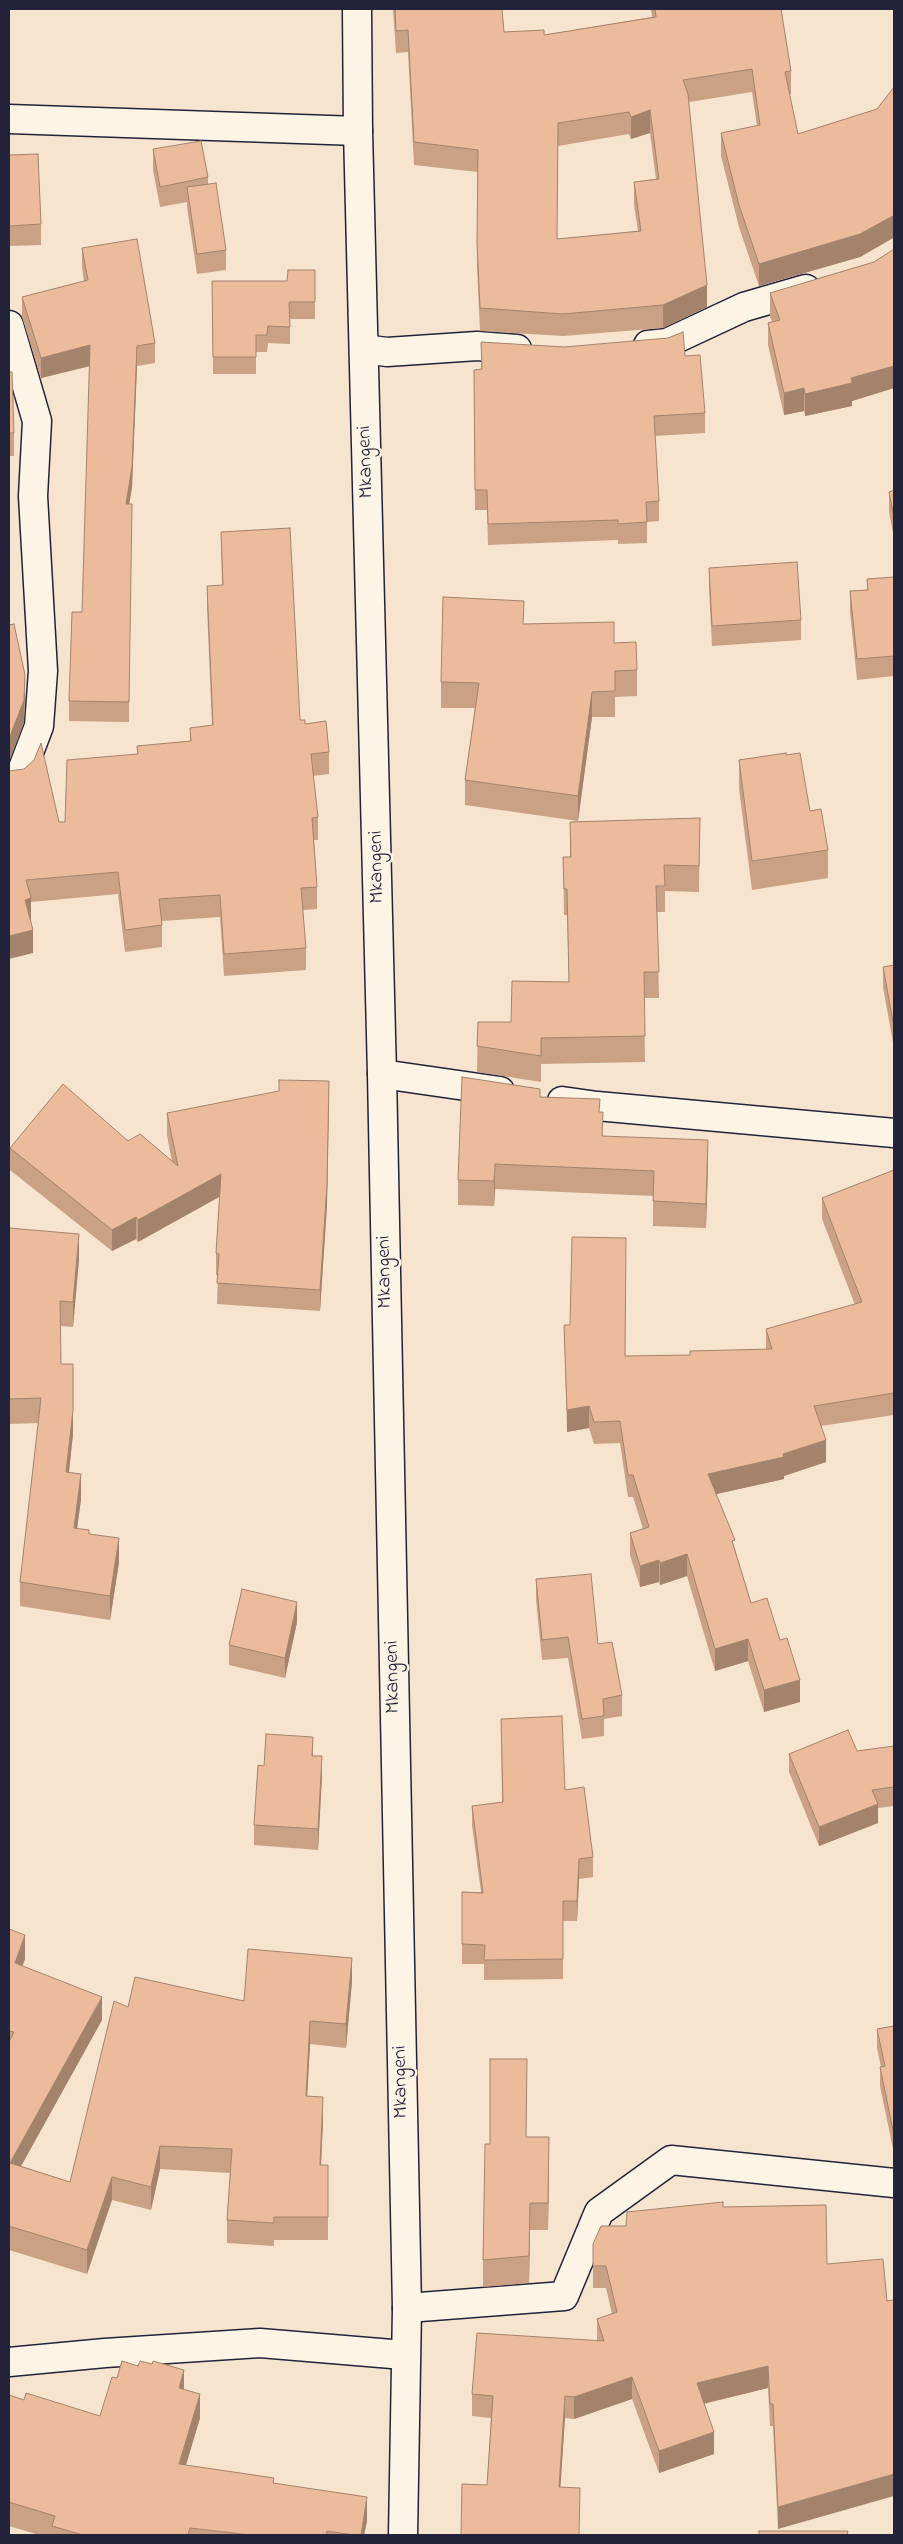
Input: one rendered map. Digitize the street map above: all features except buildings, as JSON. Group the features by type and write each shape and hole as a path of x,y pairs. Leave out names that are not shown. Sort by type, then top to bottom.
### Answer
{"street":[{"name":"Mkangeni","path":"357,9 358,131 382,1074 406,2308 404,2355 404,2535"},
{"path":"9,119 358,131"},
{"path":"620,347 667,343 744,307 830,281"},
{"path":"9,326 37,421 33,496 43,671 39,726 20,776 9,779"},
{"path":"364,349 387,352 477,346 544,350"},
{"path":"382,1074 597,1106 894,1133"},
{"path":"406,2308 564,2296 599,2212 671,2160 894,2183"},
{"path":"9,2362 105,2353 260,2343 404,2355"}]}
